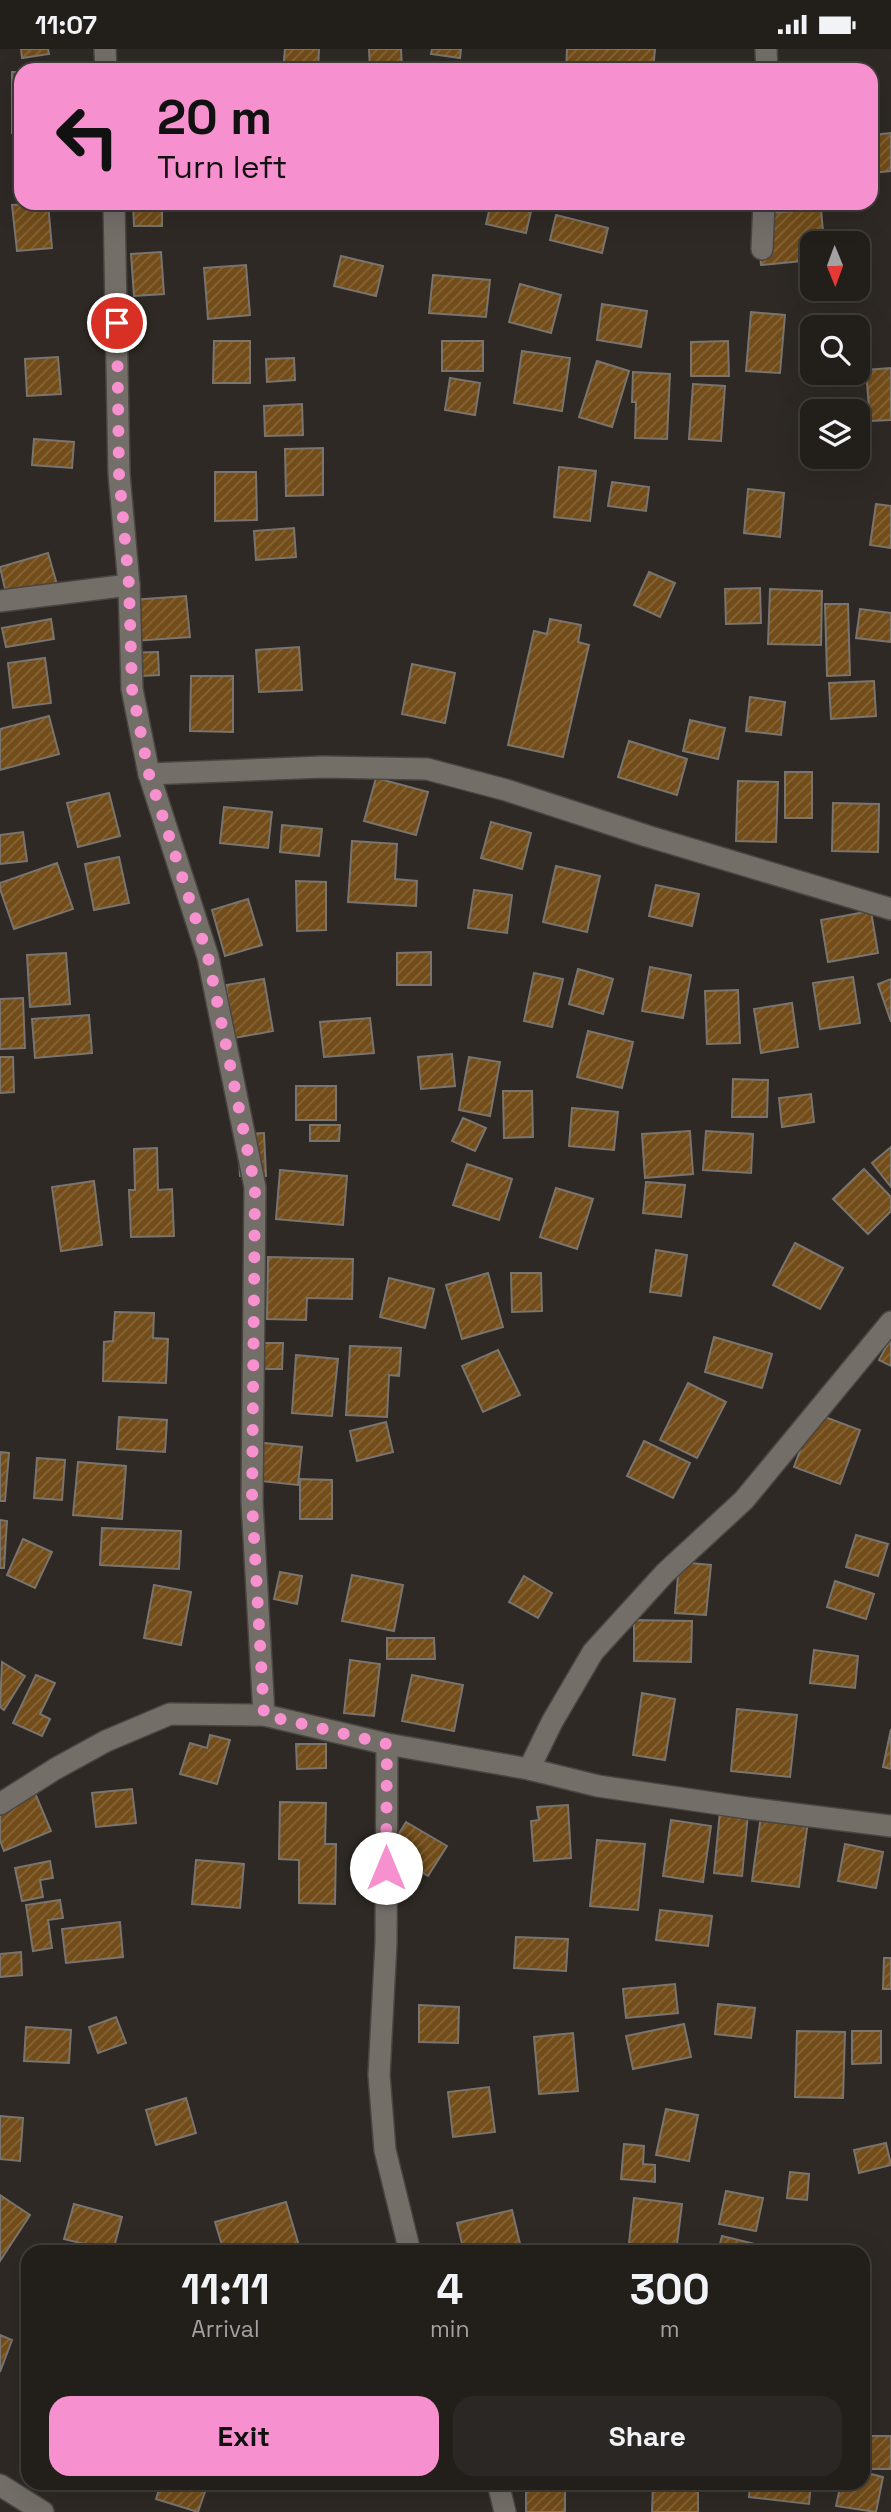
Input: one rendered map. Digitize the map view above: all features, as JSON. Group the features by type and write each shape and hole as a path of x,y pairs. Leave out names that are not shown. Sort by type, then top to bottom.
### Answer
{"street":[{"path":"114,210 119,474 129,585 132,689 149,774 208,957 255,1187 252,1502 264,1715"},
{"path":"762,249 764,210"},
{"path":"0,601 129,585"},
{"path":"149,774 323,767 427,769 506,790 647,836 891,909"},
{"path":"529,1769 552,1722 593,1652 665,1573 744,1500 891,1322"},
{"path":"0,1804 106,1741 170,1714 264,1715 387,1744 529,1769 612,1788 891,1826"},
{"path":"387,1744 386,1943 380,2075 386,2150 408,2245"},
{"path":"0,2485 43,2512"},
{"path":"500,2490 505,2512"}],"building":[{"path":"21,49 48,49 49,54 22,58"},
{"path":"285,49 319,49 318,63 284,63"},
{"path":"369,49 401,49 402,63 370,63"},
{"path":"432,49 461,49 460,58 431,54"},
{"path":"567,49 655,49 654,63 566,63"},
{"path":"12,72 14,72 14,133"},
{"path":"891,133 891,171 878,172 878,134"},
{"path":"12,205 14,210 49,210 52,248 17,251"},
{"path":"133,210 162,210 162,226 134,226"},
{"path":"489,210 531,210 526,233 486,224"},
{"path":"821,210 823,231 800,231 800,261 761,265 757,214"},
{"path":"556,215 608,228 602,253 550,240"},
{"path":"161,252 164,294 134,296 131,254"},
{"path":"341,256 383,266 376,296 334,286"},
{"path":"246,265 250,315 208,319 204,268"},
{"path":"433,275 490,280 486,317 429,313"},
{"path":"520,284 561,295 551,333 509,322"},
{"path":"602,304 647,311 641,347 597,340"},
{"path":"751,312 785,315 780,373 746,371"},
{"path":"214,341 250,341 250,383 213,383"},
{"path":"442,341 483,341 483,371 442,371"},
{"path":"728,341 729,376 691,376 691,342"},
{"path":"522,351 570,358 562,411 514,403"},
{"path":"58,357 61,394 27,396 25,359"},
{"path":"294,358 295,380 267,382 266,359"},
{"path":"597,361 629,371 612,427 579,417"},
{"path":"891,368 891,420 870,421 867,385 870,385 870,370"},
{"path":"633,372 670,374 667,439 635,438"},
{"path":"450,378 480,383 475,415 445,410"},
{"path":"693,384 725,386 721,441 689,439"},
{"path":"302,404 303,435 265,436 264,406"},
{"path":"34,439 74,442 72,468 32,465"},
{"path":"323,448 323,495 286,496 285,449"},
{"path":"559,467 596,471 590,521 554,517"},
{"path":"215,472 256,472 257,520 215,521"},
{"path":"612,482 649,487 646,511 608,506"},
{"path":"748,489 784,493 780,537 744,533"},
{"path":"876,504 891,506 891,548 870,545"},
{"path":"294,528 296,557 256,560 254,531"},
{"path":"48,553 58,588 8,602 0,567"},
{"path":"649,572 675,583 660,617 634,605"},
{"path":"760,588 761,623 726,624 725,589"},
{"path":"770,589 822,591 821,645 768,644"},
{"path":"186,596 190,637 134,641 131,600"},
{"path":"825,604 848,604 850,675 827,676"},
{"path":"860,609 891,613 891,642 856,638"},
{"path":"51,619 54,639 6,647 2,628"},
{"path":"550,619 581,625 578,642 589,645 563,757 508,745 534,631 547,634"},
{"path":"299,647 302,690 259,692 256,650"},
{"path":"158,652 159,675 121,677 121,653"},
{"path":"45,658 51,703 13,708 8,663"},
{"path":"412,664 455,673 445,723 402,714"},
{"path":"191,676 233,676 233,732 190,731"},
{"path":"874,681 876,716 831,719 829,683"},
{"path":"750,697 785,702 781,735 746,731"},
{"path":"49,716 59,754 0,770 0,729"},
{"path":"690,720 725,728 718,759 683,751"},
{"path":"629,741 687,759 677,795 618,777"},
{"path":"785,772 812,772 812,818 785,818"},
{"path":"376,778 428,792 416,835 364,821"},
{"path":"738,781 778,782 776,842 736,841"},
{"path":"109,793 120,836 78,847 67,803"},
{"path":"833,803 879,804 878,852 832,851"},
{"path":"224,807 272,812 268,848 220,843"},
{"path":"491,822 531,833 522,869 481,858"},
{"path":"282,825 322,829 319,856 280,852"},
{"path":"23,832 27,861 0,864 0,835"},
{"path":"352,841 397,844 395,879 417,881 416,906 348,902"},
{"path":"119,857 129,903 94,910 85,864"},
{"path":"57,863 73,909 14,929 0,883"},
{"path":"556,866 600,876 587,932 543,922"},
{"path":"296,881 326,882 326,930 297,931"},
{"path":"656,885 699,894 692,926 649,916"},
{"path":"474,890 512,895 507,933 468,928"},
{"path":"248,899 262,945 225,956 212,910"},
{"path":"871,911 878,953 828,962 821,920"},
{"path":"431,952 431,985 397,985 397,953"},
{"path":"66,953 70,1004 30,1007 27,955"},
{"path":"650,967 691,975 683,1018 642,1011"},
{"path":"578,969 613,979 603,1014 569,1004"},
{"path":"534,973 563,979 552,1027 524,1021"},
{"path":"853,977 860,1023 820,1029 813,983"},
{"path":"264,979 273,1031 234,1038 226,985"},
{"path":"891,979 891,1022 878,984"},
{"path":"738,990 740,1043 707,1044 705,991"},
{"path":"23,998 25,1048 0,1049 0,999"},
{"path":"792,1003 798,1047 761,1053 754,1009"},
{"path":"89,1015 92,1053 35,1058 32,1019"},
{"path":"370,1018 374,1053 324,1057 320,1022"},
{"path":"588,1031 633,1042 622,1088 577,1077"},
{"path":"452,1054 455,1086 421,1089 418,1057"},
{"path":"0,1057 13,1057 14,1092 0,1093"},
{"path":"469,1057 500,1062 490,1116 459,1110"},
{"path":"733,1079 768,1080 767,1117 732,1117"},
{"path":"296,1086 336,1086 336,1120 296,1120"},
{"path":"503,1091 532,1091 533,1137 504,1138"},
{"path":"811,1094 814,1122 782,1127 779,1098"},
{"path":"572,1108 618,1112 614,1150 569,1146"},
{"path":"463,1118 486,1128 475,1151 452,1141"},
{"path":"310,1125 340,1125 339,1141 310,1141"},
{"path":"690,1131 693,1174 645,1178 642,1134"},
{"path":"706,1131 753,1134 751,1173 703,1170"},
{"path":"264,1133 266,1176 240,1176 238,1134"},
{"path":"891,1147 891,1187 872,1163"},
{"path":"157,1148 158,1190 172,1189 174,1236 131,1237 129,1190 135,1190 134,1149"},
{"path":"467,1164 512,1179 499,1220 453,1205"},
{"path":"864,1169 891,1197 891,1211 868,1234 833,1199"},
{"path":"280,1170 347,1176 343,1225 276,1219"},
{"path":"94,1181 102,1245 61,1251 52,1187"},
{"path":"646,1182 685,1185 681,1217 643,1213"},
{"path":"556,1188 593,1199 577,1249 540,1237"},
{"path":"795,1243 843,1268 820,1309 773,1285"},
{"path":"656,1250 687,1255 681,1296 650,1292"},
{"path":"268,1257 353,1259 352,1299 307,1298 306,1320 267,1319"},
{"path":"488,1273 503,1327 462,1339 446,1285"},
{"path":"511,1273 541,1273 542,1311 512,1312"},
{"path":"389,1278 434,1289 425,1328 380,1317"},
{"path":"115,1312 154,1313 153,1338 168,1339 166,1383 103,1381 104,1342 113,1341"},
{"path":"714,1337 772,1354 762,1388 705,1372"},
{"path":"891,1338 891,1366 879,1360"},
{"path":"251,1343 283,1343 282,1369 250,1369"},
{"path":"350,1346 401,1348 399,1376 389,1375 387,1417 346,1415"},
{"path":"498,1350 520,1395 483,1412 462,1366"},
{"path":"296,1355 338,1359 332,1416 292,1413"},
{"path":"688,1383 726,1402 697,1458 660,1440"},
{"path":"814,1413 860,1430 840,1484 794,1467"},
{"path":"119,1417 167,1420 165,1452 117,1449"},
{"path":"386,1422 393,1452 357,1461 350,1431"},
{"path":"644,1441 690,1463 673,1498 627,1476"},
{"path":"255,1442 302,1447 298,1485 251,1480"},
{"path":"0,1452 9,1453 5,1501 0,1501"},
{"path":"37,1458 65,1460 62,1500 34,1498"},
{"path":"78,1462 126,1466 122,1519 73,1515"},
{"path":"300,1479 332,1480 332,1519 300,1519"},
{"path":"0,1520 7,1521 4,1568 0,1568"},
{"path":"102,1528 181,1531 179,1569 100,1565"},
{"path":"856,1535 888,1544 878,1576 846,1567"},
{"path":"23,1539 52,1552 35,1588 7,1575"},
{"path":"679,1562 711,1565 706,1615 675,1613"},
{"path":"280,1572 302,1576 297,1604 274,1599"},
{"path":"352,1575 403,1585 394,1631 342,1621"},
{"path":"524,1576 552,1593 538,1618 509,1602"},
{"path":"835,1581 874,1594 866,1619 827,1607"},
{"path":"154,1585 191,1592 181,1645 144,1638"},
{"path":"634,1620 692,1621 691,1662 634,1661"},
{"path":"387,1638 434,1638 435,1659 387,1659"},
{"path":"814,1650 858,1656 855,1688 810,1683"},
{"path":"350,1660 380,1664 374,1716 344,1713"},
{"path":"2,1662 25,1676 4,1710 0,1707"},
{"path":"36,1675 55,1683 40,1714 50,1719 42,1736 13,1723"},
{"path":"412,1675 463,1685 454,1731 402,1721"},
{"path":"642,1693 675,1699 665,1760 633,1755"},
{"path":"737,1709 797,1715 790,1777 731,1771"},
{"path":"891,1729 891,1769 883,1767"},
{"path":"210,1735 230,1740 217,1784 180,1774 190,1743 207,1748"},
{"path":"296,1744 326,1744 326,1768 297,1769"},
{"path":"132,1789 136,1823 96,1827 92,1793"},
{"path":"35,1793 51,1831 4,1851 0,1840 0,1808"},
{"path":"280,1802 326,1803 325,1844 336,1844 335,1904 299,1903 299,1860 279,1859"},
{"path":"568,1805 571,1858 534,1861 531,1821 539,1820 537,1807"},
{"path":"762,1808 809,1814 799,1887 752,1881"},
{"path":"720,1811 748,1814 742,1876 714,1873"},
{"path":"671,1820 711,1826 703,1882 663,1876"},
{"path":"406,1822 447,1846 428,1876 388,1851"},
{"path":"597,1840 645,1844 638,1910 590,1906"},
{"path":"845,1844 883,1852 876,1888 838,1881"},
{"path":"196,1860 244,1864 240,1908 192,1904"},
{"path":"50,1861 53,1878 40,1880 43,1897 22,1901 15,1868"},
{"path":"60,1900 63,1918 48,1920 52,1948 33,1951 26,1905"},
{"path":"660,1910 712,1916 708,1946 656,1940"},
{"path":"120,1922 123,1957 66,1963 62,1929"},
{"path":"516,1937 568,1939 566,1971 514,1968"},
{"path":"21,1952 22,1975 0,1977 0,1954"},
{"path":"884,1958 891,1958 891,1989 883,1989"},
{"path":"675,1984 678,2013 626,2018 623,1989"},
{"path":"718,2004 755,2008 751,2038 715,2034"},
{"path":"419,2005 459,2007 458,2043 419,2042"},
{"path":"116,2017 126,2043 98,2053 89,2027"},
{"path":"684,2024 691,2057 633,2069 626,2036"},
{"path":"26,2027 71,2030 69,2063 24,2061"},
{"path":"797,2031 845,2032 843,2098 795,2097"},
{"path":"852,2031 881,2031 881,2063 852,2064"},
{"path":"573,2033 578,2091 539,2094 534,2037"},
{"path":"489,2087 495,2132 453,2137 448,2092"},
{"path":"186,2098 196,2133 156,2145 146,2110"},
{"path":"666,2109 698,2115 689,2161 656,2155"},
{"path":"0,2116 23,2118 20,2161 0,2159"},
{"path":"886,2143 891,2165 859,2173 854,2150"},
{"path":"624,2144 644,2146 643,2164 655,2165 655,2182 621,2179"},
{"path":"790,2172 809,2174 807,2200 787,2198"},
{"path":"726,2191 763,2198 756,2231 719,2224"},
{"path":"0,2195 30,2215 0,2261"},
{"path":"634,2198 682,2204 677,2245 629,2245"},
{"path":"286,2202 299,2245 222,2245 215,2222"},
{"path":"74,2204 122,2217 115,2245 88,2245 64,2239"},
{"path":"512,2210 520,2245 462,2245 457,2223"},
{"path":"722,2236 759,2245 720,2245"},
{"path":"0,2335 12,2340 0,2372"},
{"path":"870,2436 891,2436 891,2469 870,2469"},
{"path":"870,2474 883,2477 876,2512 836,2506 839,2490 870,2490"},
{"path":"159,2490 206,2490 198,2512 156,2499"},
{"path":"526,2490 565,2490 565,2512 526,2512"},
{"path":"653,2490 698,2490 698,2512 652,2512"},
{"path":"750,2490 810,2490 809,2504 749,2497"}],"route":[{"path":"117,323 119,474 129,585 132,689 149,774 208,957 255,1187 252,1502 264,1715 387,1744 386,1868"}]}
